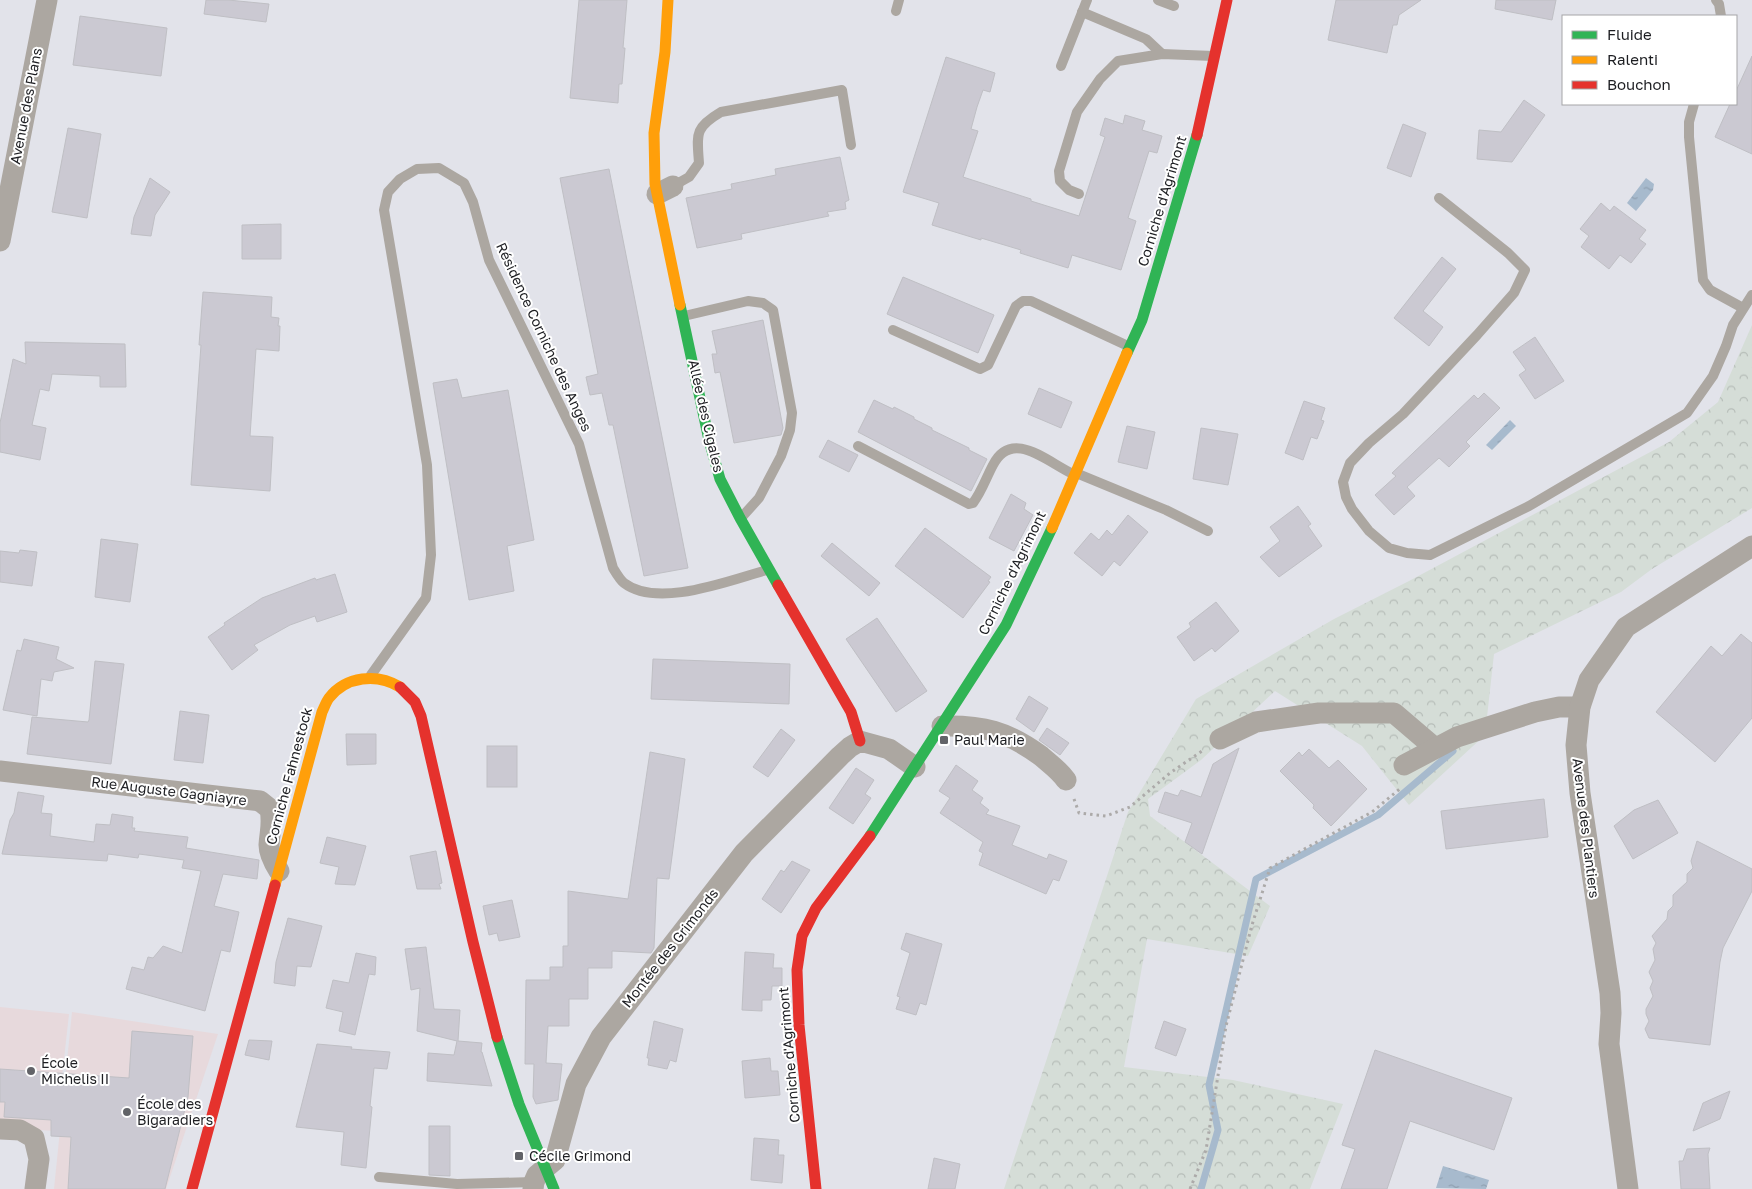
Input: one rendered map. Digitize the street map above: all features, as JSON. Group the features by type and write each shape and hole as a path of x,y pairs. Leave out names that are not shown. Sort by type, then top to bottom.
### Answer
{"street":[{"name":"Avenue des Plans","path":"0,239 47,0"},
{"name":"Allée des Cigales","path":"668,0 665,52 654,133 655,184 665,190 684,316 709,440 720,479 740,518 851,712 860,741"},
{"name":"Corniche d'Agrimont","path":"816,1189 799,1025 797,970 802,936 816,908 877,827 1006,625 1044,547 1129,346 1142,320 1194,148 1227,0"},
{"name":"Avenue des Plantiers","path":"1628,1189 1609,1044 1610,993 1580,793 1576,745 1580,707 1589,680 1626,627 1752,546"},
{"path":"369,677 395,684 405,691 415,702 421,716 499,1046 519,1104 537,1180 554,1189"},
{"name":"Corniche Fahnestock","path":"192,1189 325,704 338,688 351,681 369,677"},
{"path":"1405,774 1435,748 1457,736 1535,712 1559,707 1580,707"},
{"path":"1220,738 1256,722 1274,719 1319,713 1394,713 1435,748"},
{"path":"942,726 966,725 997,731 1023,743 1059,770 1066,780"},
{"path":"860,741 889,749 915,767"},
{"name":"Montée des Grimonds","path":"537,1180 555,1160 576,1084 601,1036 744,853 840,756 860,741"},
{"name":"Rue Auguste Gagniayre","path":"0,771 260,801 270,809 273,823 269,846 279,871"},
{"path":"0,1128 20,1130 34,1138 39,1159 35,1189"}],"lane":[{"path":"896,11 899,0"},
{"path":"1061,66 1087,0"},
{"path":"1158,0 1174,6"},
{"path":"1716,0 1719,4 1720,15"},
{"path":"1082,12 1146,39 1162,54"},
{"path":"1079,194 1069,190 1060,181 1058,171 1077,112 1100,79 1118,62 1162,54 1214,56"},
{"path":"665,190 689,177 699,163 697,136 706,120 721,112 842,90 850,145"},
{"path":"1694,105 1689,122 1689,138 1703,280 1710,290 1743,308"},
{"name":"Résidence Corniche des Anges","path":"369,677 426,598 431,555 427,465 384,210 388,192 400,179 417,169 439,168 464,183 473,202 488,260 579,444 613,568 623,583 640,592 666,594 692,590 770,569"},
{"path":"1439,198 1508,253 1525,270 1514,293 1476,335 1403,414 1369,443 1350,463 1343,482 1346,497 1352,510 1369,531 1389,548 1407,553 1430,555 1529,506 1687,413 1713,376 1733,325 1752,295"},
{"path":"684,316 748,301 763,303 773,310 792,412 790,430 781,456 758,498 740,518"},
{"path":"893,330 980,369 988,365 1016,306 1023,301 1031,301 1129,346"},
{"path":"858,446 969,504 974,503 982,492 993,464 1000,454 1011,448 1024,448 1075,474 1166,510 1208,531"},
{"path":"379,1177 457,1184 537,1180"}],"path":[{"path":"1066,780 1079,813 1106,816 1130,807 1170,773 1220,738"},
{"path":"1190,1189 1206,1150 1226,1026 1252,924 1270,868 1372,812 1405,774"}],"shaded area":[{"name":"École Michelis II","path":"0,1007 69,1014 56,1131 0,1128"},
{"name":"École des Bigaradiers","path":"72,1012 218,1034 166,1189 54,1189"}],"green space":[{"path":"1752,325 1752,508 1652,569 1621,592 1494,654 1485,735 1409,805 1362,746 1275,691 1201,760 1148,799 1150,816 1270,906 1248,956 1147,939 1124,1067 1233,1080 1343,1104 1310,1189 1004,1189 1128,812 1196,699 1334,619 1669,442 1718,402"}],"water":[{"path":"1646,178 1654,184 1653,190 1636,211 1627,203"},
{"path":"1510,420 1516,426 1492,450 1486,445"},
{"path":"1443,1166 1489,1180 1486,1189 1436,1188"}],"building":[{"path":"206,0 269,4 266,22 204,14"},
{"path":"579,0 627,0 622,84 619,84 618,103 570,98"},
{"path":"1336,0 1421,0 1399,15 1397,25 1393,25 1387,53 1328,40"},
{"path":"1496,0 1556,0 1552,20 1495,9"},
{"path":"80,16 167,28 161,76 73,65"},
{"path":"1752,56 1752,154 1715,137 1730,105 1737,105 1737,89"},
{"path":"946,57 995,73 990,92 983,90 977,107 971,129 978,131 963,177 1079,216 1105,137 1100,135 1105,118 1123,124 1125,115 1145,121 1142,130 1162,136 1157,153 1149,151 1128,218 1136,221 1121,270 1072,255 1068,268 1020,253 1021,250 932,225 939,203 903,192"},
{"path":"1524,100 1545,115 1512,162 1477,159 1479,130 1501,132"},
{"path":"1403,124 1426,133 1411,177 1387,168"},
{"path":"68,128 101,134 87,218 52,212"},
{"path":"840,157 849,200 845,202 846,209 827,212 829,216 741,234 742,239 697,248 686,198 732,189 731,184 776,175 775,169"},
{"path":"609,169 688,568 644,576 613,425 609,425 602,393 590,395 586,377 598,374 560,178"},
{"path":"150,178 170,192 155,215 151,236 131,234 134,217"},
{"path":"1601,203 1610,211 1614,206 1646,230 1639,239 1646,244 1631,263 1620,255 1609,269 1581,247 1589,236 1580,229"},
{"path":"281,224 281,259 242,259 242,225"},
{"path":"1442,257 1456,269 1423,311 1443,327 1429,346 1394,318"},
{"path":"903,277 994,315 978,353 887,314"},
{"path":"203,292 272,297 271,317 279,318 279,351 256,349 250,436 273,437 270,491 191,485"},
{"path":"763,320 783,428 781,435 734,443 720,372 715,373 712,354 717,354 712,331"},
{"path":"1535,337 1564,381 1535,399 1519,375 1526,370 1513,352"},
{"path":"25,342 125,344 126,387 100,387 100,376 52,374 49,391 40,389 32,425 46,428 40,460 0,452 0,423 13,359 26,364"},
{"path":"457,379 462,398 508,390 534,540 507,546 514,591 469,600 433,383"},
{"path":"1039,388 1072,402 1061,428 1028,414"},
{"path":"1484,393 1500,408 1466,442 1470,446 1449,467 1439,458 1407,487 1415,496 1394,515 1375,495 1396,476 1392,473 1474,395 1478,399"},
{"path":"874,400 914,417 914,419 932,428 932,430 987,459 971,491 858,432"},
{"path":"1304,401 1325,408 1321,420 1324,421 1317,439 1311,437 1303,460 1285,453"},
{"path":"1127,426 1155,432 1147,469 1118,462"},
{"path":"1201,428 1238,434 1228,485 1193,479"},
{"path":"828,440 858,455 849,472 819,457"},
{"path":"1011,494 1026,503 1024,509 1033,515 1014,551 989,538"},
{"path":"1298,506 1311,524 1308,526 1322,546 1279,577 1260,557 1280,541 1270,527"},
{"path":"1128,515 1148,532 1120,566 1114,561 1102,576 1074,553 1091,533 1099,540 1107,530 1112,535"},
{"path":"925,528 991,577 988,581 990,582 963,618 895,566"},
{"path":"101,539 138,544 130,602 95,597"},
{"path":"832,543 880,583 869,596 821,556"},
{"path":"20,550 37,552 32,586 0,582 0,551 19,553"},
{"path":"335,574 347,612 317,622 315,616 290,625 254,645 258,650 232,670 208,637 225,625 224,623 262,598 315,578 316,580"},
{"path":"1216,602 1239,631 1215,652 1212,648 1194,661 1177,637 1191,627 1189,623"},
{"path":"877,618 927,691 896,712 846,639"},
{"path":"1741,634 1752,643 1752,718 1715,762 1656,712 1711,646 1722,656"},
{"path":"24,639 59,647 56,659 74,668 54,672 52,681 41,679 37,716 3,710 17,650 21,651"},
{"path":"653,659 790,664 789,704 651,699"},
{"path":"95,661 124,664 111,764 27,754 32,717 88,722"},
{"path":"1029,696 1048,708 1034,732 1016,719"},
{"path":"180,711 209,715 203,763 174,760"},
{"path":"1047,728 1069,743 1060,755 1039,740"},
{"path":"781,729 795,740 768,777 753,767"},
{"path":"346,734 376,734 376,764 347,765"},
{"path":"487,746 517,746 517,787 487,787"},
{"path":"1239,748 1202,854 1185,842 1192,823 1158,812 1165,792 1178,796 1181,790 1201,797 1213,764"},
{"path":"1309,749 1329,768 1338,760 1367,789 1331,826 1313,808 1314,805 1280,771 1299,752 1302,756"},
{"path":"650,752 685,759 669,879 657,878 654,948 651,953 612,951 612,968 588,968 588,999 569,999 569,1026 548,1026 546,1063 562,1064 558,1100 536,1104 533,1097 534,1064 525,1064 526,980 550,980 550,967 563,967 563,946 568,946 568,891 628,899"},
{"path":"956,765 978,781 972,790 983,798 980,803 989,810 986,814 1020,826 1012,845 1047,859 1049,854 1067,861 1059,881 1053,879 1046,894 979,865 983,853 979,851 983,842 940,813 950,798 939,791"},
{"path":"856,768 874,780 865,794 871,798 853,824 829,808"},
{"path":"18,792 44,796 41,813 52,814 50,836 94,842 96,824 110,825 112,814 133,817 132,828 135,828 134,831 188,837 186,848 259,860 257,879 223,874 214,906 239,912 230,952 221,950 205,1011 126,989 132,967 144,970 148,957 153,958 163,946 182,953 201,871 182,868 184,860 139,854 138,858 108,854 107,861 2,854"},
{"path":"1544,799 1548,837 1446,849 1441,811"},
{"path":"1658,800 1678,833 1633,859 1614,826 1634,810"},
{"path":"327,837 366,846 355,885 335,884 339,867 320,863"},
{"path":"1697,841 1752,869 1752,891 1723,948 1710,1045 1649,1038 1645,1029 1649,1021 1646,1009 1653,996 1650,988 1653,981 1649,972 1655,960 1653,949 1656,943 1652,936 1667,919 1668,911 1673,906 1673,895 1687,882 1687,874 1693,868 1691,861"},
{"path":"436,851 442,883 439,884 441,889 417,889 410,856"},
{"path":"792,861 810,870 781,913 762,899 781,870 784,872"},
{"path":"512,900 520,937 499,941 497,933 489,935 483,906"},
{"path":"288,918 322,926 311,967 297,966 295,986 274,983 276,962"},
{"path":"906,933 942,944 926,1005 920,1003 916,1015 896,1009 900,997 897,996 910,953 901,949"},
{"path":"426,947 434,1009 460,1010 458,1041 482,1043 481,1052 492,1086 427,1081 428,1053 454,1055 457,1041 417,1031 420,988 411,990 405,949"},
{"path":"745,952 774,954 773,968 782,968 782,986 772,986 771,1000 762,1000 762,1011 742,1010"},
{"path":"356,953 376,957 375,975 369,974 355,1035 339,1031 343,1012 326,1008 333,980 349,983"},
{"path":"654,1021 683,1029 676,1062 670,1060 667,1069 648,1065 649,1058 647,1058"},
{"path":"1164,1021 1186,1029 1176,1056 1155,1048"},
{"name":"École des Bigaradiers","path":"132,1031 193,1036 188,1097 165,1189 68,1189 71,1137 51,1136 51,1120 4,1117 5,1102 0,1102 0,1069 129,1078"},
{"path":"249,1040 272,1041 269,1060 245,1055"},
{"path":"317,1044 390,1052 387,1069 374,1068 366,1168 341,1165 344,1132 296,1127"},
{"path":"1375,1050 1512,1098 1494,1150 1410,1121 1387,1189 1341,1189 1355,1149 1342,1145"},
{"path":"770,1058 771,1071 778,1071 780,1095 745,1098 742,1061"},
{"path":"1730,1091 1720,1119 1693,1131 1703,1103"},
{"path":"429,1126 450,1126 450,1176 429,1175"},
{"path":"754,1138 779,1140 778,1155 784,1155 782,1183 751,1180"},
{"path":"1710,1148 1708,1154 1710,1189 1681,1189 1679,1161 1683,1161 1687,1149"},
{"path":"934,1158 960,1164 955,1189 928,1189"}],"waterway":[{"path":"1201,1189 1218,1130 1209,1085 1256,879 1378,815 1453,751"}],"traffic: fast":[{"path":"1127,353 1142,320 1197,135"},
{"path":"680,305 709,440 720,479 778,585"},
{"path":"870,836 1006,625 1052,528"},
{"path":"497,1037 519,1104 554,1189"}],"traffic: slow":[{"path":"668,0 665,52 654,133 655,184 680,305"},
{"path":"1052,528 1127,353"},
{"path":"275,885 322,712 328,700 344,685 362,679 382,680 400,687"}],"traffic: jam":[{"path":"1197,135 1227,0"},
{"path":"778,585 851,712 860,741"},
{"path":"400,687 415,702 421,716 497,1037"},
{"path":"816,1189 799,1025 797,970 802,936 816,908 870,836"},
{"path":"192,1189 275,885"}],"place":[{"name":"Paul Marie","path":"944,740"},
{"name":"École Michelis II","path":"31,1071"},
{"name":"École des Bigaradiers","path":"127,1112"},
{"name":"Cécile Grimond","path":"519,1156"}]}
